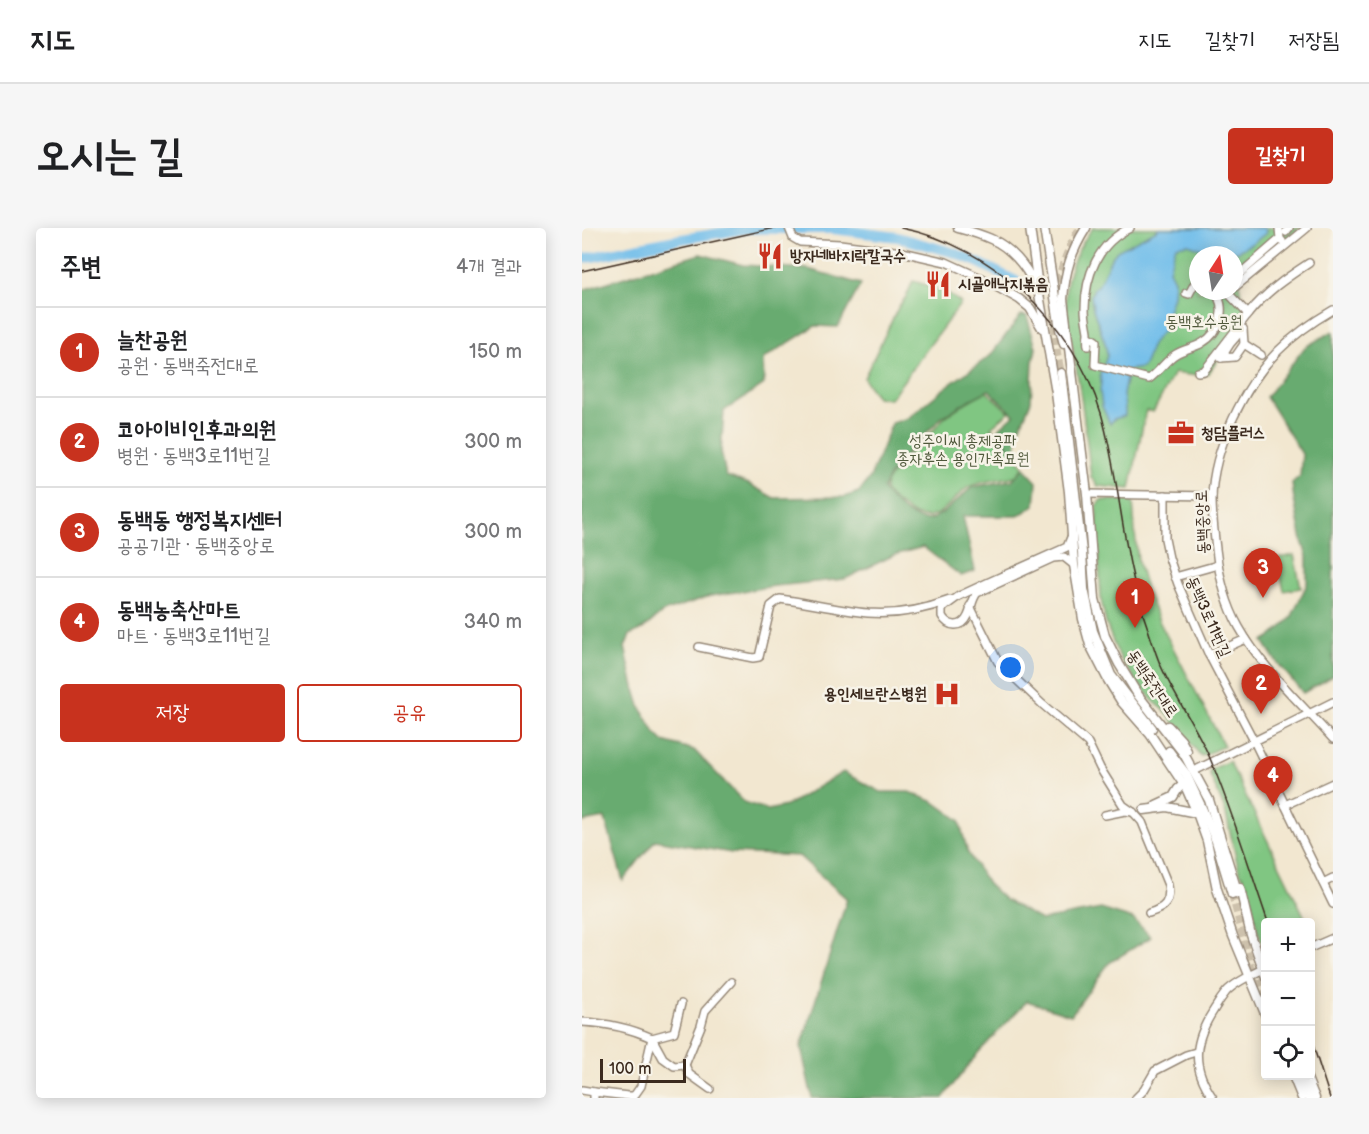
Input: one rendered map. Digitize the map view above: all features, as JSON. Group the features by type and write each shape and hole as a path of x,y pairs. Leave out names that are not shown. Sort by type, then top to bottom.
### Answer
{"main road":[{"path":"958,228 993,239 1011,252 1022,263 1039,294"},
{"path":"1030,228 1069,492 1074,565 1090,645 1121,700 1155,741 1184,784 1207,841 1217,889 1233,936 1261,1006"},
{"path":"1044,228 1060,329 1072,370"},
{"path":"1072,370 1063,299 1065,277 1071,258 1086,228"},
{"path":"1034,263 1036,258 1040,258 1053,280"},
{"path":"981,278 1019,299 1030,308 1045,333"},
{"name":"동백죽전대로","path":"1061,374 1085,592 1093,631 1111,675 1186,774 1216,841 1235,894 1209,800 1184,754 1138,695 1105,636 1095,599 1087,494 1072,370"},
{"path":"1083,619 1085,592"},
{"path":"1108,680 1123,691"},
{"path":"1138,695 1180,740 1217,806 1251,935 1261,963"},
{"path":"1144,810 1168,800 1184,784"},
{"path":"1144,810 1167,807 1197,813"},
{"path":"1233,936 1237,943 1241,944 1251,935"},
{"path":"1293,1080 1300,1098"},
{"path":"1301,1080 1309,1098"},
{"path":"1308,1080 1315,1098"}],"street":[{"path":"1130,228 1116,236 1101,252 1087,283 1085,312 1088,336 1096,341 1092,346 1095,365 1149,379 1157,374 1175,354 1197,346 1211,336 1221,317 1220,300"},
{"path":"1243,271 1283,242 1307,228"},
{"path":"1243,280 1283,242 1285,229"},
{"path":"790,231 793,238 800,242 871,247 916,255 946,262 981,278"},
{"path":"1198,372 1204,371 1260,299 1309,263"},
{"path":"1236,300 1248,314"},
{"name":"동백중앙로","path":"1333,310 1288,342 1272,357 1251,386 1237,410 1224,441 1212,496 1218,565 1229,606 1238,625 1271,672 1333,739"},
{"path":"1211,336 1224,345"},
{"path":"1242,349 1261,355"},
{"path":"1087,494 1212,496"},
{"name":"동백3로11번길","path":"1165,495 1165,539 1175,577 1209,655 1254,741 1333,904"},
{"path":"699,646 753,658 759,657 771,606 780,599 869,613 898,612 933,606 960,596 1066,547 1072,535"},
{"path":"960,596 944,607 941,613 943,619 951,625 965,620 973,598 981,590 1053,558 1064,557 1074,565"},
{"path":"1175,577 1218,565"},
{"path":"933,606 942,610"},
{"path":"970,606 998,662 1088,743 1122,805 1142,822 1168,885 1168,900 1158,910 1149,913"},
{"path":"965,620 980,626"},
{"path":"1209,655 1246,639"},
{"path":"1198,769 1333,702"},
{"path":"1285,805 1333,783"},
{"path":"1105,815 1144,810"},
{"path":"1323,883 1333,878"},
{"path":"1315,946 1333,938"},
{"path":"1213,1098 1204,1085 1196,1052 1199,1037 1226,991 1262,972"},
{"path":"710,1089 689,1074 685,1065 705,1011 731,982"},
{"path":"652,1038 674,1032 681,1004"},
{"path":"582,1022 596,1022 634,1030 652,1038 663,1058 674,1066 685,1065"},
{"path":"582,1090 594,1095 634,1097 641,1086 652,1038"},
{"path":"1136,1098 1144,1090 1155,1071 1196,1052"}],"green space":[{"name":"동백호수공원","path":"1093,228 1300,228 1243,276 1243,246 1189,246 1189,300 1242,300 1246,318 1216,355 1217,361 1208,374 1174,373 1153,412 1146,410 1130,489 1098,486 1091,477 1066,299 1067,282 1079,250"},
{"path":"700,254 743,265 808,269 861,284 838,327 815,326 763,359 764,384 724,411 721,451 726,476 749,484 774,498 844,497 859,492 871,476 892,423 908,418 946,387 990,356 1021,315 1027,316 1036,348 1031,401 1017,435 1016,457 997,430 1014,415 989,390 941,418 907,453 889,476 883,488 885,493 905,512 925,520 944,512 972,487 1012,480 1024,468 1037,482 1035,505 1018,516 963,516 975,571 961,576 923,547 894,555 845,579 775,586 710,596 663,612 644,628 630,635 625,647 640,706 655,733 663,741 694,750 744,802 768,810 786,806 843,772 881,792 909,792 934,802 959,820 968,853 988,884 1005,900 1041,920 1101,909 1133,919 1151,937 1109,963 1071,1015 1027,1001 978,1053 943,1098 812,1098 801,1047 847,899 799,856 732,853 655,840 623,881 605,818 582,822 582,290"},
{"path":"913,281 938,289 961,303 890,399 877,397 864,378"},
{"path":"1333,331 1333,676 1303,693 1276,661 1263,641 1272,636 1291,618 1307,584 1307,556 1302,541 1292,483 1300,476 1302,454 1266,397 1305,347"},
{"name":"성주이씨 총제공파 종자후손 용인가족묘원","path":"986,391 1009,412 991,427 1024,466 1017,475 1012,477 971,486 936,515 916,516 888,494 885,489 887,482 911,452 944,418 964,403"},
{"path":"1101,500 1133,500 1138,560 1146,589 1159,621 1224,746 1202,756 1163,709 1141,687 1115,647 1101,600 1096,506"},
{"path":"1294,555 1301,588 1284,591 1277,558"},
{"path":"1229,761 1305,918 1261,918 1261,940 1248,885 1239,871 1225,810 1210,770"}],"water":[{"path":"1159,228 1265,228 1266,233 1243,248 1243,246 1188,244 1176,246 1169,270 1174,280 1173,296 1168,311 1172,325 1155,341 1142,368 1128,370 1123,395 1125,416 1114,419 1110,424 1102,406 1100,392 1100,374 1107,356 1106,346 1093,309 1091,296 1117,251"}],"waterway":[{"path":"582,259 675,240 746,229 833,229 897,237 955,253 1024,285"}],"tunnel":[{"path":"1056,294 1065,260 1080,228"},
{"path":"1054,313 1061,373"},
{"path":"1232,894 1254,978"},
{"path":"1256,967 1261,980"}],"tram line":[{"path":"582,271 774,228"},
{"path":"901,228 935,237 967,252 998,271 1050,320 1071,349 1088,380 1108,439 1132,573 1153,645 1166,676 1209,756 1233,818 1267,918"},
{"path":"1315,1052 1330,1098"}],"place":[{"name":"방자네바지락칼국수","path":"770,256"},
{"name":"시골애낙지볶음","path":"938,284"},
{"name":"청담플러스","path":"1181,433"},
{"name":"동백동 행정복지센터","path":"1263,598"},
{"name":"늘찬공원","path":"1135,628"},
{"name":"용인세브란스병원","path":"947,694"},
{"name":"코아이비인후과의원","path":"1261,714"},
{"name":"동백농축산마트","path":"1273,806"}]}
